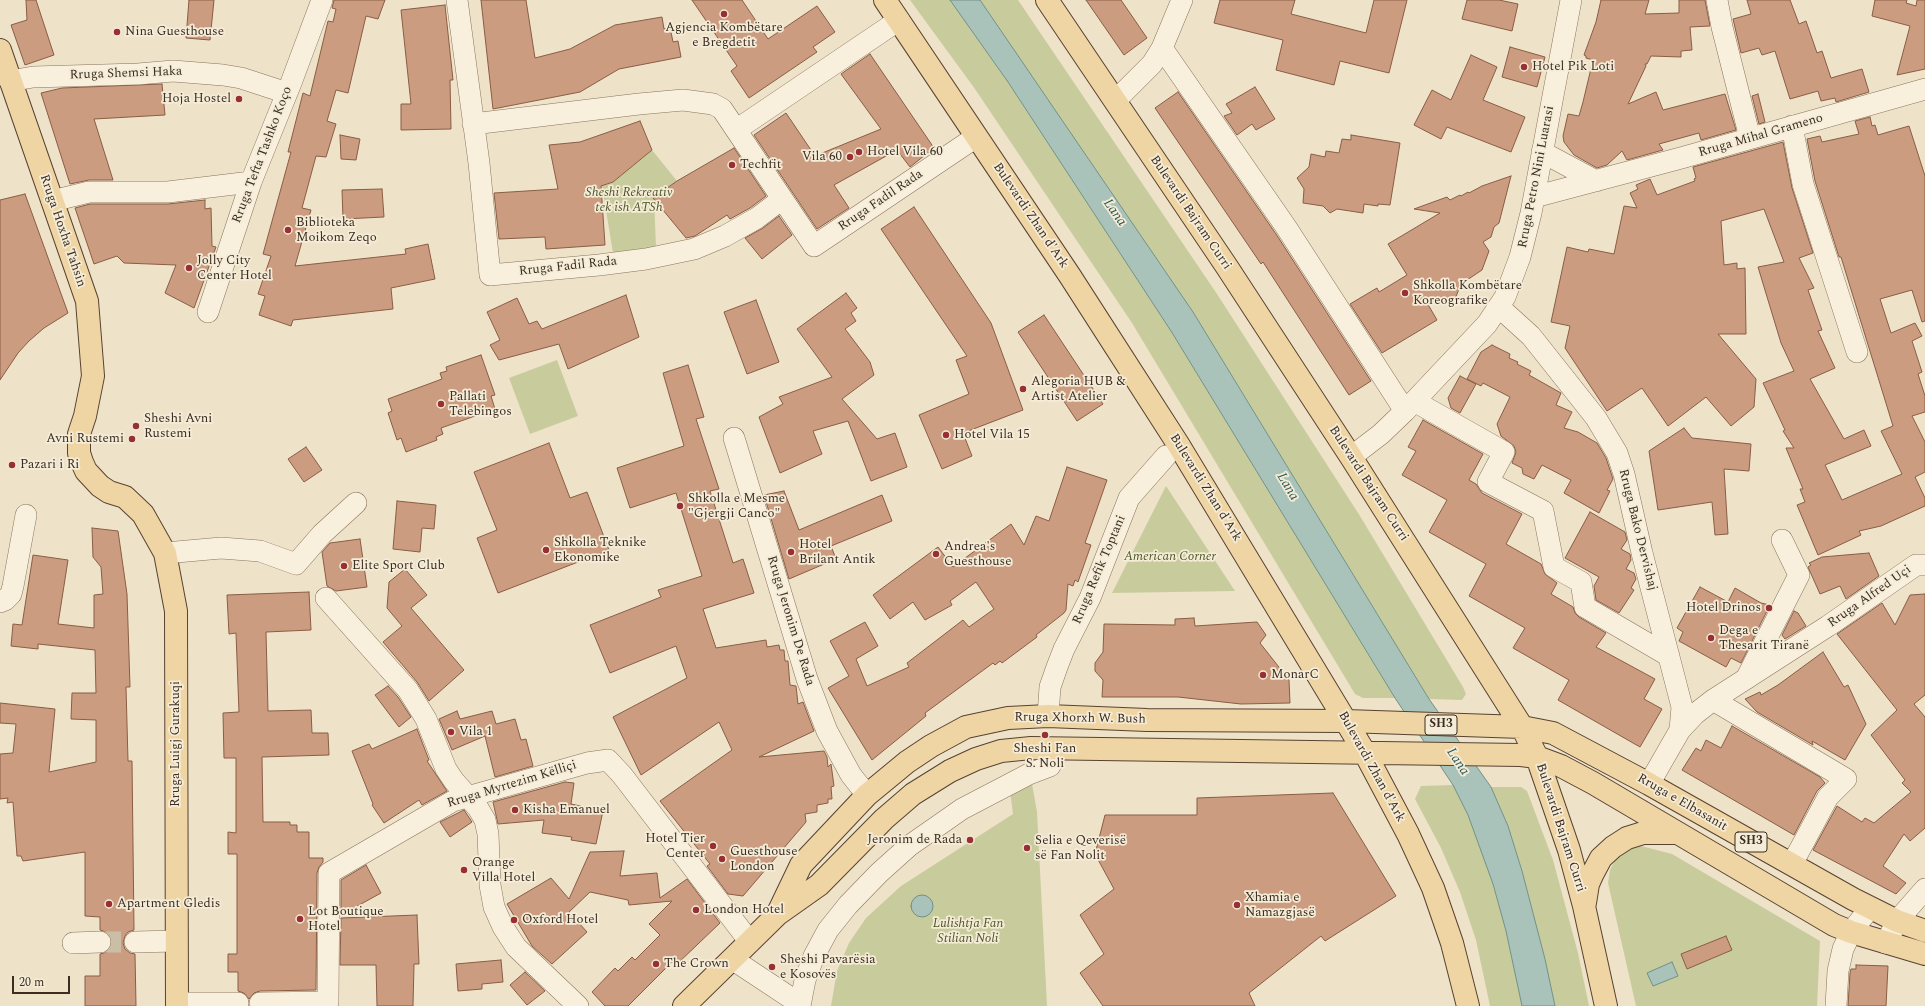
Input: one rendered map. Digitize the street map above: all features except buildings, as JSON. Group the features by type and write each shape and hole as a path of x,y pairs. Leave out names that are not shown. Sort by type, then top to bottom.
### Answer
{"main road":[{"name":"Bulevardi Zhan d'Ark","path":"885,0 1070,276 1178,444 1365,753 1408,834 1433,888 1452,943 1468,1006"},
{"name":"Bulevardi Bajram Curri","path":"1047,0 1227,267 1352,457 1522,727 1537,757 1565,837 1584,906 1606,1006"},
{"name":"Rruga Hoxha Tahsin","path":"0,50 87,301 93,376 85,416 79,434 79,453 86,471 100,486 109,492 125,496"},
{"name":"Rruga Luigj Gurakuqi","path":"125,496 143,514 165,553 176,611 177,1004"},
{"name":"Rruga Xhorxh W. Bush","path":"778,914 801,866 867,795 907,762 931,746 966,727 1008,718 1048,716 1147,720 1346,721"},
{"name":"SH3","path":"1346,721 1522,727"},
{"name":"Rruga e Elbasanit","path":"1522,727 1553,733 1649,784 1870,908 1925,931"},
{"name":"Rruga Xhorxh W. Bush","path":"684,1006 778,914 820,885 884,819 913,794 950,771 989,754 1015,749 1049,747 1365,753"},
{"name":"SH3","path":"1365,753 1510,754 1537,757 1561,766 1589,781 1677,834 1828,921 1851,932 1925,954"},
{"path":"1584,906 1588,884 1593,873 1601,858 1613,847 1627,838 1643,833 1677,834"}],"street":[{"name":"Rruga Tefta Tashko Koço","path":"208,312 251,182 322,0"},
{"name":"Rruga Fadil Rada","path":"458,0 490,275 599,265 646,259 694,249 725,236 757,218 782,199"},
{"path":"1115,101 1143,75 1162,48 1182,0"},
{"name":"Rruga Petro Nini Luarasi","path":"1352,457 1381,434 1410,406 1487,324 1499,308 1514,278 1534,197 1571,0"},
{"path":"1717,0 1722,27 1750,138"},
{"path":"736,130 899,20"},
{"path":"1162,48 1410,406 1504,452 1488,482 1543,511 1554,567 1580,582 1585,607 1669,656"},
{"name":"Rruga Shemsi Haka","path":"10,81 33,77 138,74 173,71 235,77 287,93"},
{"name":"Rruga Mihal Grameno","path":"1534,197 1925,89"},
{"name":"Rruga Fadil Rada","path":"473,124 683,100 714,104 722,110 814,246 976,137"},
{"path":"1792,126 1803,184 1857,352"},
{"path":"1542,152 1596,181"},
{"path":"52,201 89,192 168,192 251,182"},
{"name":"Rruga Bako Dervishaj","path":"1499,308 1531,336 1596,418 1617,453 1624,474 1640,548 1682,707 1680,730 1649,784"},
{"name":"Rruga Jeronim De Rada","path":"734,438 807,679 827,731 852,775 867,795"},
{"name":"Rruga Refik Toptani","path":"1048,716 1050,687 1057,667 1064,649 1090,598 1129,498 1166,456"},
{"path":"165,553 221,548 260,551 296,564 322,534 356,503"},
{"path":"0,602 10,594 13,586 26,515"},
{"path":"1746,680 1799,575 1782,540"},
{"name":"Rruga Alfred Uçi","path":"1680,730 1695,714 1713,700 1746,680 1916,565 1925,565"},
{"path":"326,598 408,690 426,719 446,769 478,808 485,820 488,834 490,884 494,907 503,927 516,947 578,1006"},
{"path":"1713,700 1846,779 1828,797 1792,864"},
{"name":"Rruga Myrtezim Këlliçi","path":"260,1002 328,1002 329,873 440,807 467,796 587,763 608,760 631,787 750,942"},
{"path":"732,959 800,1005 810,968 828,930 848,905 879,873 909,846 962,809 1028,774 1050,766"},
{"path":"1886,943 1898,920 1925,889"},
{"path":"1836,1006 1839,964 1843,949 1851,932 1870,908"},
{"path":"134,942 176,941"},
{"path":"73,943 100,942"},
{"path":"177,1004 238,1003"}],"green space":[{"path":"910,0 950,0 1008,82 1171,331 1395,698 1363,698 1355,694 1132,323 975,89"},
{"path":"980,0 1018,0 1217,294 1360,516 1463,687 1466,694 1462,700 1429,699 1193,312"},
{"name":"Sheshi Rekreativ tek ish ATSh","path":"652,150 677,181 654,198 656,247 613,253 602,186 613,182"},
{"path":"557,360 578,416 530,434 509,378"},
{"name":"American Corner","path":"1166,486 1235,591 1112,593"},
{"name":"Lulishtja Fan Stilian Noli","path":"1032,784 1037,812 1047,1006 831,1006 837,971 849,943 866,918 901,886 1013,814 1010,791"},
{"path":"1453,785 1468,815 1493,884 1506,931 1522,1006 1490,1006 1476,940 1460,892 1441,848 1415,799 1421,786"},
{"path":"1491,787 1521,787 1527,791 1553,860 1578,953 1589,1006 1555,1006 1545,959 1522,871 1508,826"},
{"path":"1641,846 1672,854 1820,941 1817,1006 1636,1006 1608,883 1610,870 1616,858 1633,847"}],"water":[{"name":"Lana","path":"950,0 980,0 1193,312 1429,699 1491,787 1508,826 1522,871 1545,959 1555,1006 1522,1006 1506,931 1493,884 1468,815 1453,785 1395,698 1171,331 1008,82"},
{"path":"922,895 930,898 933,906 930,914 922,917 914,914 911,906 914,898"},
{"path":"1672,962 1678,976 1653,986 1647,973"}],"tunnel":[{"path":"100,942 135,942"}],"place":[{"name":"Agjencia Kombëtare e Bregdetit","path":"724,14"},
{"name":"Nina Guesthouse","path":"117,32"},
{"name":"Hotel Pik Loti","path":"1524,67"},
{"name":"Hoja Hostel","path":"239,99"},
{"name":"Hotel Vila 60","path":"859,152"},
{"name":"Vila 60","path":"850,157"},
{"name":"Techfit","path":"732,165"},
{"name":"Biblioteka Moikom Zeqo","path":"288,230"},
{"name":"Jolly City Center Hotel","path":"189,268"},
{"name":"Shkolla Kombëtare Koreografike","path":"1405,293"},
{"name":"Alegoria HUB & Artist Atelier","path":"1023,389"},
{"name":"Pallati Telebingos","path":"441,404"},
{"name":"Sheshi Avni Rustemi","path":"136,426"},
{"name":"Hotel Vila 15","path":"946,435"},
{"name":"Avni Rustemi","path":"132,439"},
{"name":"Pazari i Ri","path":"12,465"},
{"name":"Shkolla e Mesme \"Gjergji Canco\"","path":"680,506"},
{"name":"Shkolla Teknike Ekonomike","path":"546,550"},
{"name":"Hotel Brilant Antik","path":"791,552"},
{"name":"Andrea's Guesthouse","path":"936,554"},
{"name":"Elite Sport Club","path":"344,566"},
{"name":"Hotel Drinos","path":"1769,608"},
{"name":"Dega e Thesarit Tiranë","path":"1711,638"},
{"name":"MonarC","path":"1263,675"},
{"name":"Vila 1","path":"451,732"},
{"name":"Sheshi Fan S. Noli","path":"1045,735"},
{"name":"Kisha Emanuel","path":"515,810"},
{"name":"Jeronim de Rada","path":"970,840"},
{"name":"Hotel Tier Center","path":"713,846"},
{"name":"Selia e Qeverisë së Fan Nolit","path":"1027,848"},
{"name":"Guesthouse London","path":"722,859"},
{"name":"Orange Villa Hotel","path":"464,870"},
{"name":"Apartment Gledis","path":"109,904"},
{"name":"Xhamia e Namazgjasë","path":"1237,905"},
{"name":"London Hotel","path":"696,910"},
{"name":"Lot Boutique Hotel","path":"300,919"},
{"name":"Oxford Hotel","path":"514,920"},
{"name":"The Crown","path":"656,964"},
{"name":"Sheshi Pavarësia e Kosovës","path":"772,967"}]}
